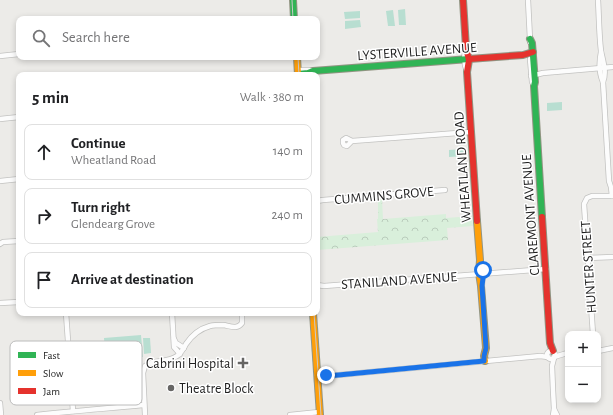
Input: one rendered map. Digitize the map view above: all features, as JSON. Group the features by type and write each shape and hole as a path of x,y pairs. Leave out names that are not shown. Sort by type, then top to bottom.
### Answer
{"street":[{"path":"293,0 294,16"},
{"name":"WHEATLAND ROAD","path":"463,0 466,48 468,52 467,72 481,274 480,283 482,286 486,348 484,356 487,361"},
{"name":"CLAREMONT AVENUE","path":"528,0 530,39 532,43 533,73 535,82 534,86 552,366 553,415"},
{"path":"598,0 603,82 608,132 611,196"},
{"path":"0,56 16,54"},
{"name":"LYSTERVILLE AVENUE","path":"310,72 532,55"},
{"path":"297,60 298,72"},
{"path":"533,73 613,67"},
{"path":"0,119 16,117"},
{"path":"352,141 471,132"},
{"path":"1,181 16,180"},
{"name":"CUMMINS GROVE","path":"320,200 445,190"},
{"name":"HUNTER STREET","path":"593,331 584,206 585,200 592,196 611,196"},
{"path":"1,242 16,241"},
{"path":"588,258 613,257"},
{"name":"STANILAND AVENUE","path":"320,285 546,269"},
{"name":"STANILAND AVENUE","path":"320,288 324,286"},
{"path":"0,303 16,302"},
{"path":"66,316 68,341"},
{"path":"172,316 174,347 180,354"},
{"path":"145,415 143,372 145,366 151,363 168,360 180,354 193,335 202,329 216,325 234,327 240,326 242,323 242,316"},
{"path":"290,415 320,413 313,316"},
{"path":"174,340 184,348"},
{"path":"601,350 613,348"},
{"path":"317,377 565,353"},
{"path":"0,403 1,415"},
{"path":"73,405 73,411"},
{"path":"37,415 135,405"},
{"name":"CLAREMONT AVENUE","path":"554,409 557,415"}],"green space":[{"path":"405,9 406,25 399,25 398,10"},
{"path":"393,10 395,26 388,26 386,11"},
{"path":"360,11 360,18 345,19 344,12"},
{"path":"360,20 361,27 345,29 345,21"},
{"path":"562,102 562,110 547,111 547,103"},
{"path":"464,149 465,156 449,157 449,150"},
{"path":"378,199 382,199 383,219 446,214 446,218 472,216 473,226 447,228 448,240 320,250 320,237 378,232"},
{"path":"141,335 142,341 104,341 104,338"},
{"path":"143,338 150,338 151,353 144,354"}],"tram line":[{"path":"292,0 293,16"},
{"path":"298,60 299,72"},
{"path":"314,316 321,415"}],"traffic: fast":[{"path":"293,0 294,16"},
{"path":"530,39 532,43 535,82 534,86 542,217"},
{"path":"310,72 469,59"}],"traffic: slow":[{"path":"297,60 298,72"},
{"path":"477,221 480,260 479,273 486,348 484,356 485,361"},
{"path":"313,316 320,415"}],"traffic: jam":[{"path":"463,0 466,48 469,60 467,72 477,221"},
{"path":"469,59 523,55 533,52"},
{"path":"542,217 550,343 553,351"}],"place":[{"name":"Cabrini Hospital","path":"243,363"},
{"name":"Theatre Block","path":"171,388"}],"route":[{"path":"326,375 484,361 486,348 482,286 483,270"}]}
